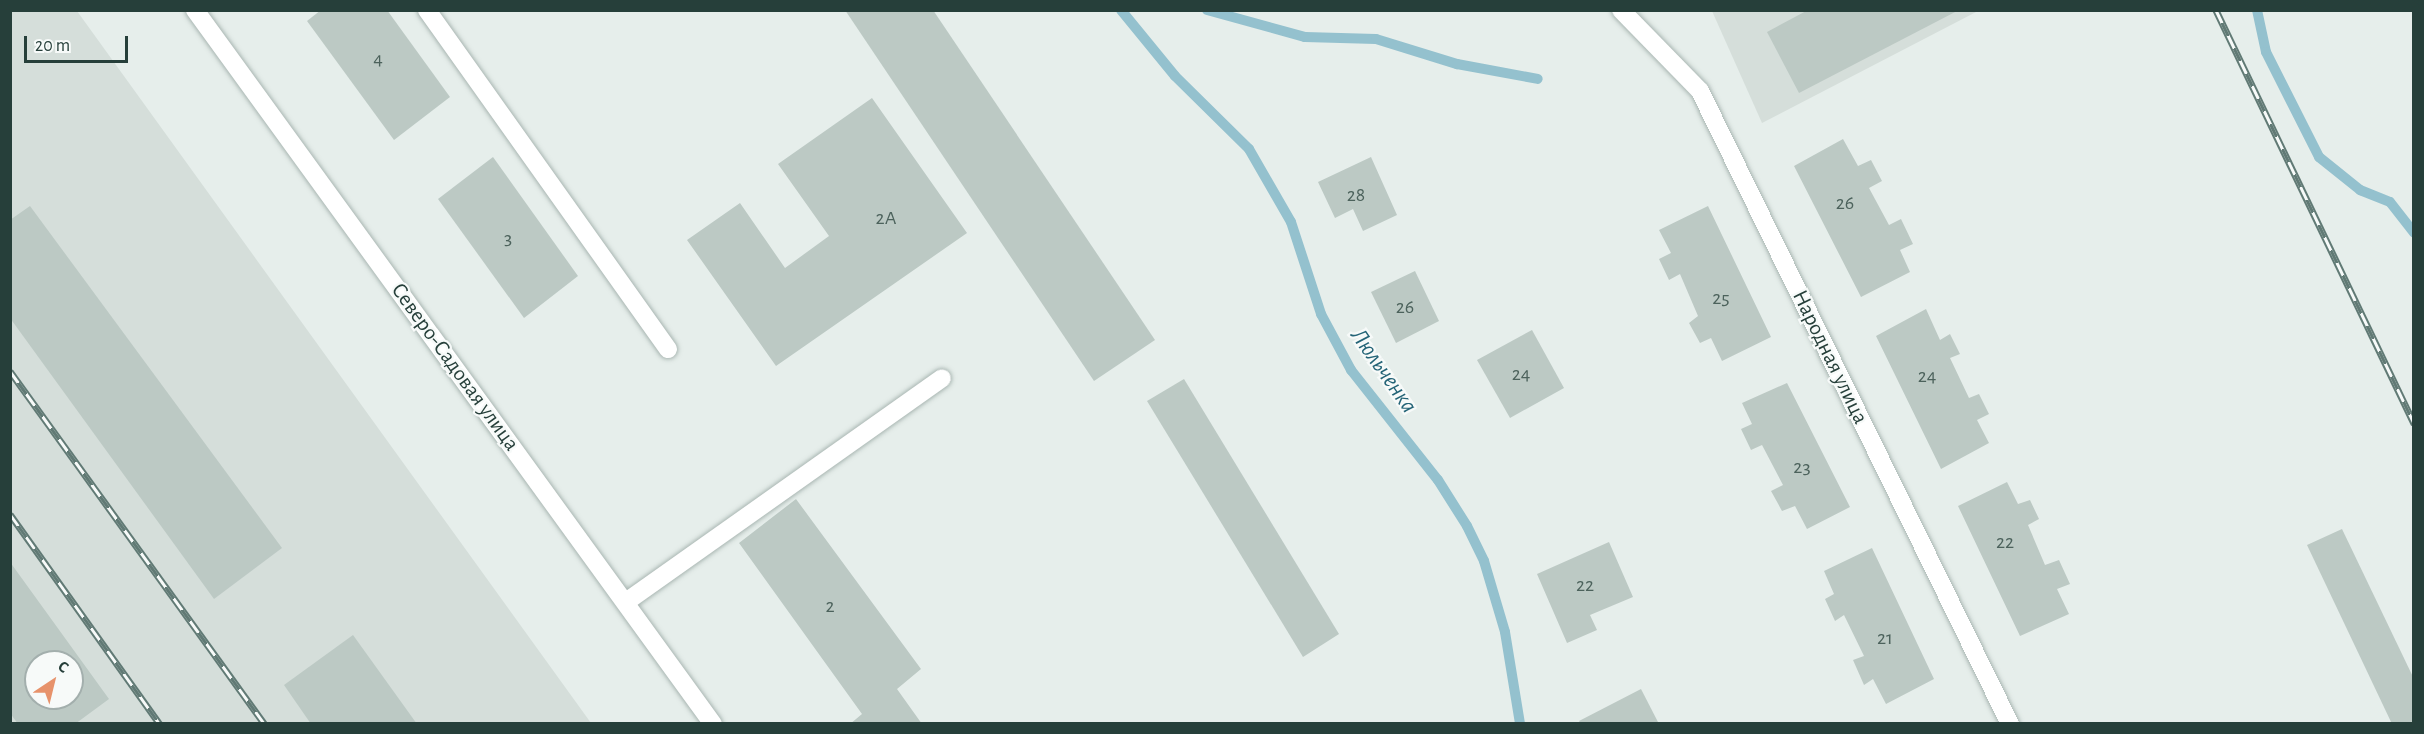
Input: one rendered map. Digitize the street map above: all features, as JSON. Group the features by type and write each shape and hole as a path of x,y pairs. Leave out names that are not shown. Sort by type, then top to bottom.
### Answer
{"street":[{"name":"Северо-Садовая улица","path":"195,10 713,723"},
{"path":"427,10 668,349"},
{"name":"Народная улица","path":"1621,10 1700,91 2010,723"},
{"path":"626,603 942,378"}],"shaded area":[{"path":"10,11 77,11 591,723 11,723"},
{"path":"1712,11 1978,11 1762,123"}],"building":[{"path":"321,10 387,10 450,97 394,140 307,21"},
{"path":"845,10 933,10 1155,340 1094,381"},
{"path":"1808,10 1959,10 1799,93 1767,32"},
{"path":"872,98 967,233 776,366 687,240 740,203 785,268 829,236 778,164"},
{"path":"1843,139 1858,166 1871,160 1882,181 1869,188 1889,225 1901,219 1913,244 1900,250 1910,272 1861,297 1794,166"},
{"path":"493,157 578,276 524,318 438,199"},
{"path":"1371,157 1397,215 1363,231 1353,209 1335,218 1318,182"},
{"path":"30,206 282,548 214,599 10,318 10,220"},
{"path":"1708,206 1771,337 1722,361 1711,338 1700,343 1689,323 1698,316 1680,274 1669,280 1659,259 1671,253 1659,230"},
{"path":"1415,271 1439,321 1396,343 1371,292"},
{"path":"1926,309 1940,340 1950,334 1960,354 1950,358 1969,398 1979,394 1989,414 1977,420 1989,443 1941,469 1876,336"},
{"path":"1532,330 1564,388 1510,418 1477,360"},
{"path":"1184,379 1339,634 1303,657 1147,401"},
{"path":"1787,383 1850,507 1807,529 1795,506 1782,511 1771,491 1783,485 1762,445 1751,450 1741,429 1752,424 1742,403"},
{"path":"2007,482 2018,504 2030,500 2039,519 2028,525 2045,565 2059,560 2070,584 2057,589 2069,614 2020,636 1958,506"},
{"path":"796,499 921,669 897,689 922,724 850,724 862,714 739,543"},
{"path":"2342,529 2414,679 2414,724 2392,724 2307,545"},
{"path":"1609,542 1633,597 1590,615 1597,630 1567,643 1537,574"},
{"path":"1872,548 1934,679 1886,704 1873,679 1864,685 1853,660 1864,656 1844,615 1835,621 1825,599 1834,594 1824,571"},
{"path":"10,562 74,650 24,650 24,710 84,710 84,664 109,699 75,724 18,724 10,713"},
{"path":"353,635 417,724 311,724 284,685"},
{"path":"1641,689 1659,724 1581,724 1579,721"}],"waterway":[{"name":"Люльченка","path":"1121,10 1175,76 1249,149 1291,222 1321,314 1351,370 1438,480 1467,526 1484,561 1505,632 1520,724"},
{"path":"1207,10 1305,37 1376,39 1457,64 1538,79"},
{"path":"2257,10 2266,52 2319,157 2360,190 2390,202 2414,233"}],"railway":[{"path":"2216,10 2414,424"},
{"path":"10,371 265,724"},
{"path":"10,514 160,724"}]}
